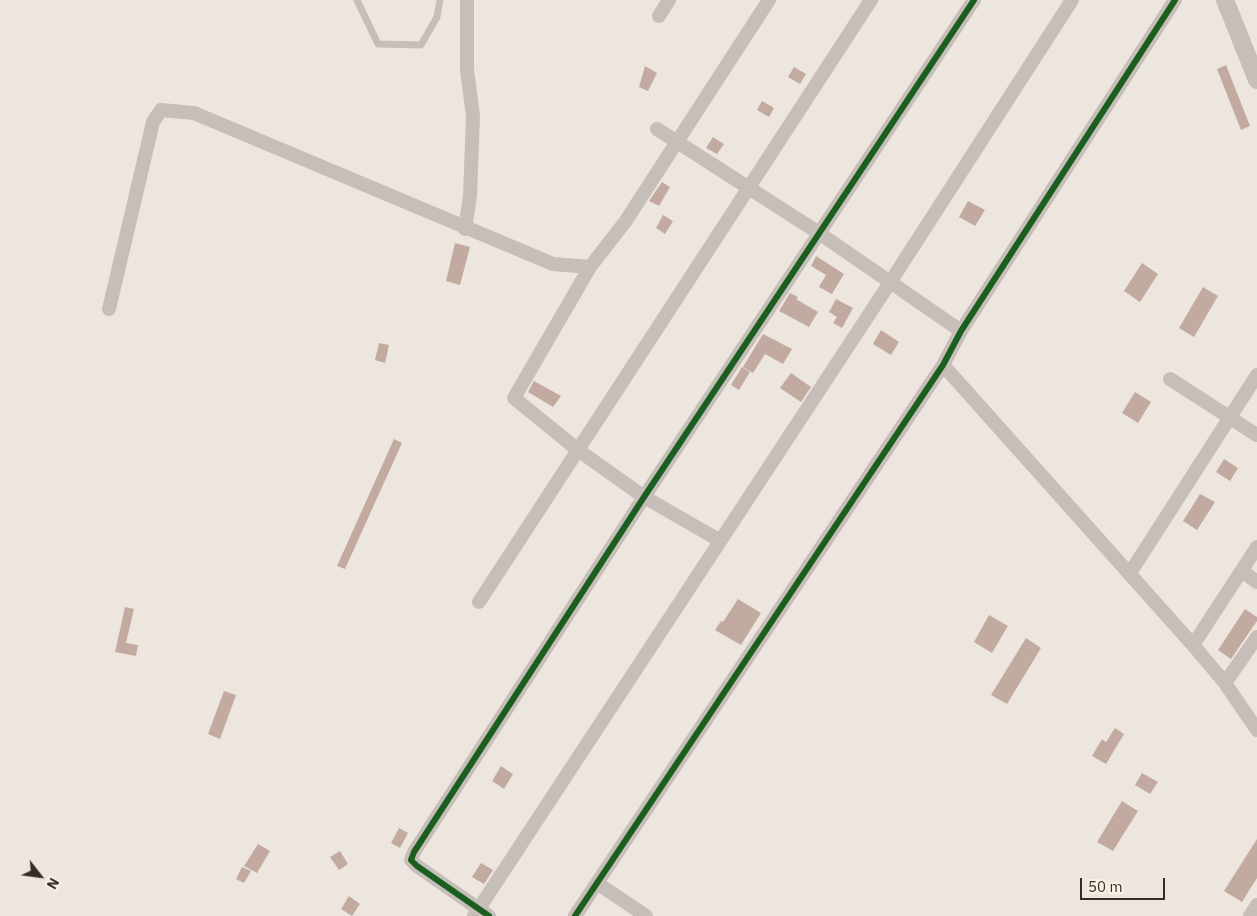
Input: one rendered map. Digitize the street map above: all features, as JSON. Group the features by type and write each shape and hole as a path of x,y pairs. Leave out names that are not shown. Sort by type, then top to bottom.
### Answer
{"street":[{"path":"465,228 470,196 474,116 467,70 467,0"},
{"path":"659,16 669,0"},
{"path":"719,540 644,498 578,450 514,398 590,267 625,222 769,0"},
{"path":"479,602 871,0"},
{"path":"974,0 644,498 414,852 411,860 417,866 481,913 719,540 891,281 1072,0"},
{"path":"575,916 943,365 962,331 1175,0"},
{"path":"1225,0 1257,80"},
{"path":"109,309 154,122 161,110 194,113 553,264 590,267"},
{"path":"657,129 750,187 962,331"},
{"path":"943,365 1193,645 1225,683 1257,730"},
{"path":"1130,573 1257,375"},
{"path":"1170,379 1257,435"},
{"path":"1193,645 1257,547"},
{"path":"1242,571 1257,582"},
{"path":"1225,683 1257,637"},
{"path":"597,883 646,916"},
{"path":"1250,916 1257,905"}],"lane":[{"path":"357,0 378,44 421,46 437,17 440,0"}],"building":[{"path":"1226,65 1250,126 1241,130 1217,69"},
{"path":"645,66 657,73 648,91 639,87"},
{"path":"794,67 806,74 800,84 788,77"},
{"path":"762,101 774,108 769,117 757,110"},
{"path":"713,137 724,144 717,154 706,148"},
{"path":"662,182 670,187 659,206 649,201"},
{"path":"968,201 985,210 975,226 959,217"},
{"path":"663,215 673,221 665,234 656,228"},
{"path":"455,243 470,247 460,285 446,281"},
{"path":"816,256 844,274 832,294 819,287 826,275 811,266"},
{"path":"1142,263 1158,274 1140,302 1124,291"},
{"path":"1203,287 1218,296 1194,337 1179,328"},
{"path":"790,293 798,297 796,299 818,312 809,327 779,311"},
{"path":"836,299 853,308 842,328 833,323 837,317 829,312"},
{"path":"881,330 899,342 891,355 873,344"},
{"path":"763,334 792,349 783,364 765,354 753,373 743,367"},
{"path":"379,343 389,345 385,363 375,360"},
{"path":"742,367 750,372 739,390 731,385"},
{"path":"791,373 811,387 801,402 780,388"},
{"path":"534,381 561,396 553,407 528,392"},
{"path":"1135,392 1151,402 1138,423 1122,413"},
{"path":"394,439 402,443 345,569 337,566"},
{"path":"1224,459 1238,468 1230,481 1216,472"},
{"path":"1200,494 1215,502 1197,530 1183,521"},
{"path":"738,599 761,613 741,645 715,630 721,621 723,622"},
{"path":"125,607 134,609 126,643 138,645 136,656 115,652"},
{"path":"1245,609 1257,617 1257,621 1231,659 1218,650"},
{"path":"989,615 1008,626 992,653 974,642"},
{"path":"1026,638 1041,648 1007,704 991,695"},
{"path":"224,691 236,695 220,739 208,734"},
{"path":"1115,728 1124,734 1106,764 1092,756 1102,739 1106,742"},
{"path":"501,766 513,774 504,789 492,781"},
{"path":"1142,773 1158,782 1150,794 1135,785"},
{"path":"1122,801 1138,811 1113,851 1097,842"},
{"path":"399,828 408,833 400,848 391,843"},
{"path":"1257,839 1257,878 1242,902 1224,891"},
{"path":"258,844 270,851 257,873 244,866"},
{"path":"340,851 348,864 339,870 330,857"},
{"path":"481,863 493,870 484,884 472,877"},
{"path":"242,867 251,871 244,883 236,879"},
{"path":"349,896 360,904 352,916 341,909"}],"cycle path":[{"path":"489,916 417,866 411,860 414,852 644,497 974,0"},
{"path":"575,916 943,365 961,331 1175,0"}]}
